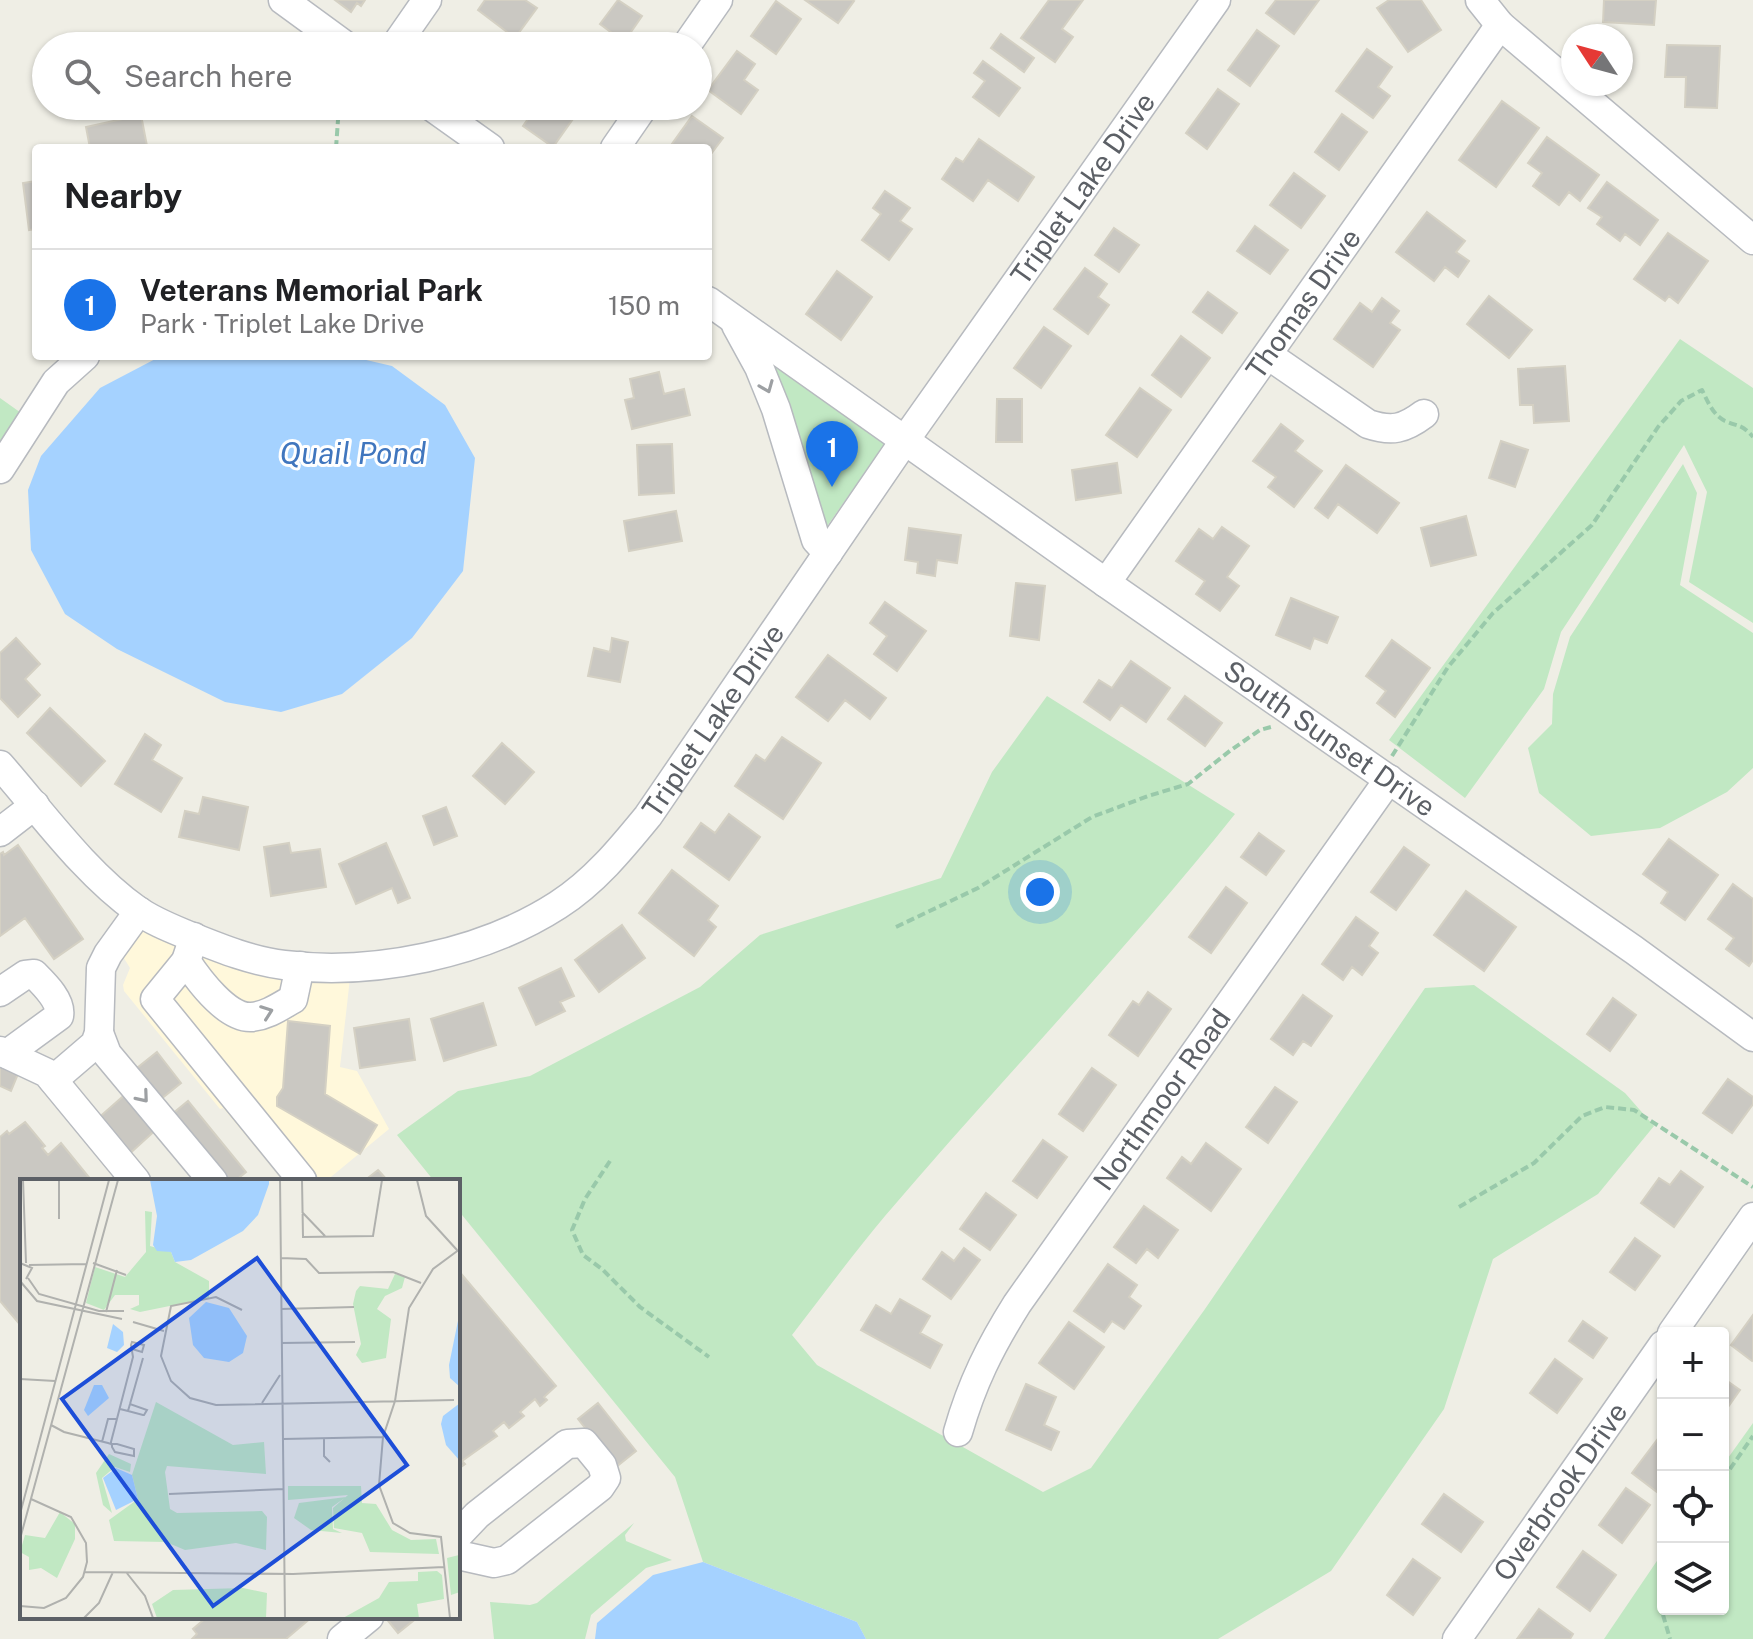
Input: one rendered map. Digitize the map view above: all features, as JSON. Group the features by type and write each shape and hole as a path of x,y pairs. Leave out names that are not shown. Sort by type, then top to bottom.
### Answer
{"street":[{"path":"283,0 327,32"},
{"path":"405,32 427,0"},
{"path":"696,32 718,0"},
{"name":"Triplet Lake Drive","path":"0,765 98,876 190,949 337,969 434,956 510,931 559,905 611,861 648,816 905,440 1216,0"},
{"path":"1480,0 1500,25 1753,240"},
{"name":"Thomas Drive","path":"1106,583 1500,25"},
{"path":"451,120 484,144"},
{"path":"618,144 634,120"},
{"name":"South Sunset Drive","path":"712,304 1106,583 1390,768 1753,1037"},
{"path":"731,318 759,367 776,409 816,540 828,553"},
{"path":"1268,355 1368,424 1398,429 1424,414"},
{"path":"0,469 56,382 81,360"},
{"name":"Northmoor Road","path":"958,1432 970,1390 990,1347 1017,1304 1390,768"},
{"path":"0,811 30,799"},
{"path":"0,832 30,799"},
{"path":"139,911 101,968 99,1033 107,1054 211,1179"},
{"path":"190,949 202,985 234,1013 249,1018 271,1012 293,999 300,966"},
{"path":"190,949 155,999 301,1179"},
{"path":"0,992 25,975 34,974 61,1010 59,1016 4,1053"},
{"path":"53,1080 91,1049 99,1033"},
{"path":"4,1053 41,1070 53,1080 134,1179"},
{"path":"1676,1327 1753,1217"},
{"name":"Overbrook Drive","path":"1457,1639 1657,1354"},
{"path":"460,1533 477,1515 567,1444 584,1443 604,1467 606,1478 603,1484 507,1560 498,1564 460,1555"},
{"path":"342,1639 367,1619"}],"path":[{"path":"336,144 338,120"},
{"path":"1390,768 1448,667 1493,613 1592,525 1658,427 1681,401 1702,390 1710,408 1722,420 1745,427 1753,437"},
{"path":"896,927 978,888 1092,817 1188,784 1260,730 1279,724"},
{"path":"1459,1207 1534,1163 1582,1116 1605,1107 1634,1110 1753,1187"},
{"path":"610,1161 585,1199 572,1230 583,1255 602,1269 640,1307 709,1357"},
{"path":"1729,1471 1753,1436"},
{"path":"1663,1615 1670,1639"}],"shaded area":[{"path":"143,925 350,978 340,1067 357,1071 389,1129 328,1179 281,1179 124,991 123,985 130,968 122,955"}],"green space":[{"path":"1680,339 1753,388 1753,623 1689,582 1707,492 1684,445 1561,632 1544,689 1465,798 1389,740"},
{"path":"770,359 887,441 823,532"},
{"path":"0,398 31,420 0,469"},
{"path":"1683,464 1697,493 1680,585 1753,633 1753,768 1727,792 1660,828 1591,836 1539,793 1528,748 1552,724 1553,694 1570,637"},
{"path":"1047,696 1235,814 1150,916 885,1216 792,1335 817,1365 1043,1492 1091,1468 1205,1309 1425,988 1474,985 1625,1093 1654,1126 1598,1194 1493,1259 1444,1409 1331,1571 1218,1639 866,1639 857,1622 703,1562 675,1477 460,1212 460,1179 432,1179 397,1135 458,1091 530,1076 700,987 760,935 941,878 992,772"},
{"path":"1753,1423 1753,1639 1604,1639 1657,1561 1657,1615 1729,1615 1729,1457"},
{"path":"634,1523 625,1535 626,1541 672,1560 646,1568 591,1615 585,1639 494,1639 490,1602 537,1603"}],"water":[{"name":"Quail Pond","path":"153,360 366,360 392,366 445,405 475,458 463,571 412,638 342,694 281,712 225,702 117,649 65,614 31,550 28,490 41,456 100,388"},
{"path":"703,1562 857,1622 866,1639 595,1639 597,1623 653,1575"}],"building":[{"path":"335,0 365,0 361,6 357,3 351,12"},
{"path":"485,0 525,0 537,8 519,32 507,32 478,10"},
{"path":"618,0 642,16 631,32 611,32 600,24"},
{"path":"805,0 852,0 854,1 838,23"},
{"path":"1049,0 1083,0 1062,29 1073,37 1055,62 1021,38"},
{"path":"1276,0 1319,0 1294,34 1266,13"},
{"path":"1389,0 1421,0 1441,30 1408,52 1377,8"},
{"path":"1604,0 1656,0 1654,25 1603,22"},
{"path":"776,1 801,19 776,54 751,36"},
{"path":"1257,30 1279,46 1250,86 1228,70"},
{"path":"1001,34 1034,58 1024,72 991,48"},
{"path":"1667,45 1720,46 1717,108 1685,107 1686,77 1665,77"},
{"path":"1367,49 1392,67 1378,87 1390,96 1373,118 1336,91"},
{"path":"737,51 755,64 744,80 758,90 741,114 712,93 712,85"},
{"path":"983,61 1020,88 999,116 973,97 985,81 974,73"},
{"path":"1218,89 1239,104 1207,149 1186,133"},
{"path":"1502,101 1539,128 1496,187 1459,160"},
{"path":"1342,114 1367,132 1339,170 1315,152"},
{"path":"118,120 142,120 147,144 89,144 86,127"},
{"path":"527,120 572,120 555,144 549,144 523,126"},
{"path":"689,120 698,120 723,138 712,153 712,144 672,144"},
{"path":"1547,137 1599,175 1580,201 1569,192 1559,205 1533,186 1542,173 1528,163"},
{"path":"979,139 1034,177 1018,201 988,180 973,201 942,179 956,158 963,162"},
{"path":"1294,173 1325,196 1301,228 1270,205"},
{"path":"32,182 32,230 29,230 23,183"},
{"path":"1607,182 1658,220 1640,245 1625,234 1620,241 1597,224 1602,217 1588,208"},
{"path":"885,191 910,208 900,221 912,229 889,260 862,240 881,214 873,208"},
{"path":"1427,212 1465,241 1456,252 1469,261 1458,277 1445,267 1434,281 1396,252"},
{"path":"1255,226 1288,250 1270,274 1237,251"},
{"path":"1114,228 1139,245 1119,272 1095,255"},
{"path":"1668,233 1708,261 1678,303 1669,296 1665,301 1634,279"},
{"path":"1085,268 1107,284 1098,297 1109,305 1088,334 1054,309"},
{"path":"837,271 872,297 841,340 806,314"},
{"path":"1208,292 1237,313 1222,333 1193,312"},
{"path":"1489,296 1532,330 1509,358 1467,324"},
{"path":"1382,298 1399,311 1390,323 1400,330 1373,367 1334,339 1360,303 1372,312"},
{"path":"1044,327 1071,346 1041,388 1014,368"},
{"path":"1181,336 1210,358 1181,397 1152,375"},
{"path":"1565,366 1569,421 1534,423 1533,405 1520,405 1518,369"},
{"path":"659,372 664,394 684,389 690,415 632,429 625,400 634,398 630,379"},
{"path":"1140,388 1171,410 1137,457 1106,435"},
{"path":"997,399 1022,399 1022,442 996,442"},
{"path":"1281,424 1303,441 1295,451 1322,471 1294,507 1268,487 1276,477 1253,461"},
{"path":"1501,441 1528,450 1515,487 1489,478"},
{"path":"672,444 674,493 639,495 637,445"},
{"path":"1117,463 1121,493 1076,500 1072,470"},
{"path":"1346,465 1399,503 1377,533 1338,504 1328,518 1315,508"},
{"path":"676,511 682,541 629,551 624,521"},
{"path":"1466,516 1476,555 1431,566 1421,528"},
{"path":"1222,527 1249,546 1227,577 1239,586 1220,611 1196,594 1205,581 1176,561 1199,529 1213,539"},
{"path":"909,528 961,535 957,563 937,560 935,576 917,573 918,562 905,560"},
{"path":"1016,583 1045,586 1039,640 1010,636"},
{"path":"1291,598 1338,617 1327,643 1314,638 1310,649 1276,635"},
{"path":"885,602 926,631 897,671 874,654 887,636 870,623"},
{"path":"16,638 40,664 25,679 40,695 18,717 0,698 0,653"},
{"path":"612,638 628,642 620,682 588,676 594,648 610,652"},
{"path":"1392,640 1430,668 1395,717 1377,703 1386,691 1366,676"},
{"path":"828,655 886,698 870,719 845,700 828,721 796,697"},
{"path":"1131,661 1170,688 1146,722 1121,705 1110,720 1084,702 1099,680 1112,688"},
{"path":"1185,696 1222,723 1205,746 1168,719"},
{"path":"50,708 105,761 81,786 27,733"},
{"path":"145,734 161,745 152,760 182,778 161,812 115,784"},
{"path":"782,737 821,763 783,819 735,786 756,755 765,761"},
{"path":"502,743 534,772 505,804 473,776"},
{"path":"203,797 248,807 239,850 179,837 185,811 199,814"},
{"path":"446,807 457,836 434,845 423,816"},
{"path":"729,814 760,837 729,880 684,847 701,823 715,833"},
{"path":"1259,833 1284,851 1266,875 1241,857"},
{"path":"1669,839 1718,875 1685,920 1661,903 1668,892 1643,874"},
{"path":"289,843 291,853 320,849 326,887 271,896 264,847"},
{"path":"386,843 410,898 398,903 392,888 356,904 339,864"},
{"path":"18,845 83,939 54,959 25,918 0,936 0,854 3,852 4,855"},
{"path":"1404,847 1429,865 1396,910 1371,892"},
{"path":"672,870 718,906 708,920 716,927 694,956 639,913"},
{"path":"1733,884 1753,899 1753,960 1749,966 1726,949 1734,938 1708,919"},
{"path":"1226,887 1247,903 1211,953 1189,937"},
{"path":"1466,891 1516,927 1484,971 1434,935"},
{"path":"1356,917 1378,933 1369,946 1378,953 1362,975 1352,967 1343,980 1322,964"},
{"path":"622,925 645,958 599,992 575,960"},
{"path":"561,968 574,996 560,1002 565,1011 536,1025 519,988"},
{"path":"1148,992 1171,1009 1138,1056 1109,1035 1133,1001 1139,1005"},
{"path":"1303,995 1332,1016 1311,1046 1303,1041 1293,1055 1271,1039"},
{"path":"1613,998 1636,1015 1610,1051 1587,1034"},
{"path":"483,1003 496,1045 444,1061 431,1019"},
{"path":"409,1019 415,1060 360,1068 354,1028"},
{"path":"288,1021 330,1026 325,1094 377,1125 360,1154 277,1106 277,1097 283,1088"},
{"path":"157,1052 181,1083 161,1099 137,1068"},
{"path":"0,1060 20,1069 11,1091 0,1086"},
{"path":"1092,1068 1116,1085 1083,1131 1059,1114"},
{"path":"1728,1079 1753,1097 1753,1104 1732,1133 1703,1113"},
{"path":"1275,1087 1297,1102 1268,1143 1246,1127"},
{"path":"128,1092 159,1127 127,1156 96,1120"},
{"path":"188,1101 246,1172 237,1179 223,1179 171,1115"},
{"path":"25,1122 45,1146 42,1148 48,1155 61,1143 90,1179 20,1179 20,1325 0,1301 0,1137 7,1131 9,1134"},
{"path":"1043,1140 1067,1157 1037,1198 1013,1181"},
{"path":"1206,1143 1241,1169 1211,1211 1167,1178 1182,1157 1191,1164"},
{"path":"378,1170 386,1179 367,1179"},
{"path":"1681,1171 1703,1187 1674,1227 1641,1203 1659,1178 1670,1185"},
{"path":"986,1193 1016,1215 990,1250 960,1229"},
{"path":"1144,1206 1178,1230 1158,1258 1147,1249 1136,1263 1114,1247"},
{"path":"1635,1238 1660,1256 1635,1290 1610,1272"},
{"path":"964,1248 980,1260 951,1299 923,1279 942,1252 954,1261"},
{"path":"1108,1264 1137,1285 1129,1297 1141,1306 1124,1329 1112,1321 1104,1332 1074,1311"},
{"path":"460,1272 556,1386 544,1397 547,1400 540,1406 535,1399 520,1412 524,1416 509,1428 504,1422 493,1431 497,1436 462,1461 465,1464 460,1468"},
{"path":"900,1299 930,1316 920,1333 942,1345 930,1368 861,1330 876,1305 891,1314"},
{"path":"1753,1315 1753,1360 1752,1361 1731,1345"},
{"path":"1583,1321 1607,1338 1593,1358 1569,1341"},
{"path":"1069,1322 1104,1347 1074,1389 1039,1363"},
{"path":"1555,1359 1582,1379 1557,1413 1530,1393"},
{"path":"1729,1382 1740,1390 1729,1406"},
{"path":"1026,1384 1056,1397 1044,1425 1059,1432 1051,1450 1006,1430"},
{"path":"598,1403 636,1451 616,1467 578,1419"},
{"path":"1657,1440 1657,1492 1632,1473"},
{"path":"1626,1488 1650,1505 1622,1543 1599,1525"},
{"path":"1444,1494 1483,1522 1461,1552 1422,1524"},
{"path":"1583,1551 1616,1575 1590,1611 1557,1587"},
{"path":"1413,1559 1440,1578 1413,1615 1387,1595"},
{"path":"1539,1609 1573,1634 1570,1639 1517,1639"},
{"path":"205,1619 310,1619 286,1639 192,1639 197,1634 193,1629"},
{"path":"387,1619 416,1619 398,1633"}],"place":[{"name":"Veterans Memorial Park","path":"832,487"}]}
